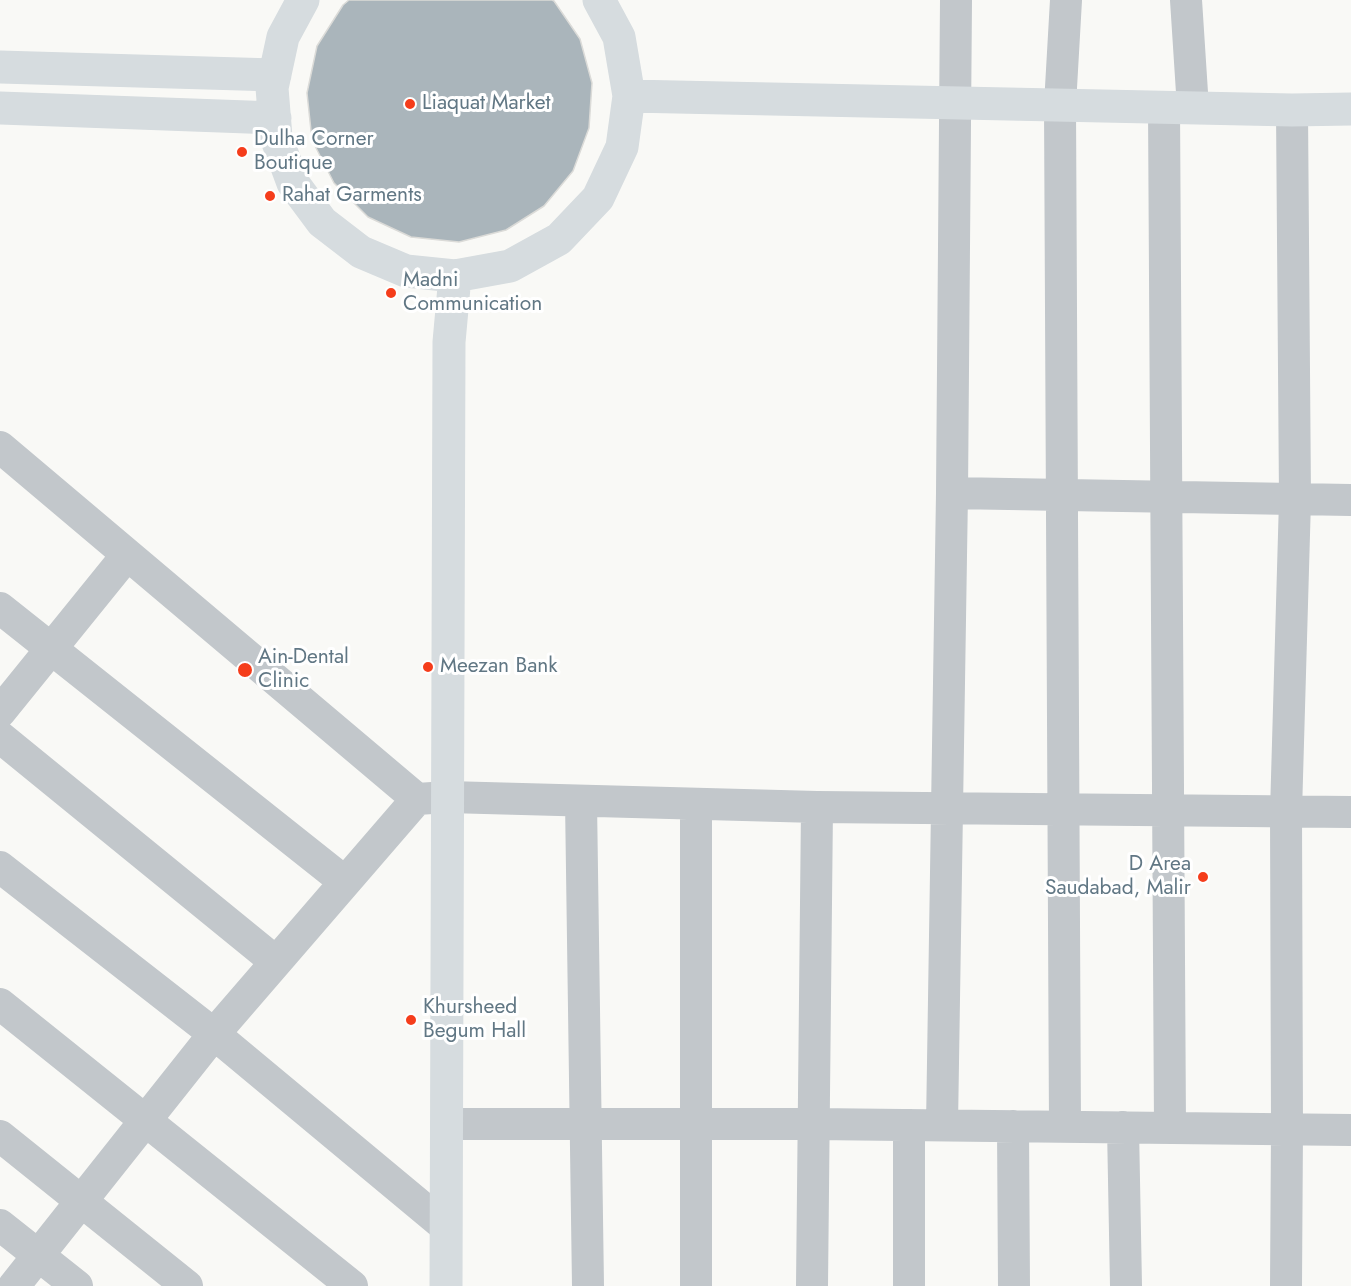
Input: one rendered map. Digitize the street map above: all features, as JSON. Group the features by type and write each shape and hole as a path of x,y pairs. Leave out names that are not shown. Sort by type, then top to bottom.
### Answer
{"street":[{"path":"303,0 283,37 272,88 276,137 293,183 322,222 361,252 406,271 455,276 510,266 559,239 598,198 622,147 629,96 619,37 599,0"},
{"path":"942,1125 952,493 956,0"},
{"path":"1065,1127 1060,105 1066,0"},
{"path":"1170,1128 1166,498 1179,107 1186,0"},
{"path":"0,67 275,75"},
{"path":"629,96 1351,110"},
{"path":"0,108 275,118"},
{"path":"1286,1286 1286,812 1295,500 1292,110"},
{"path":"446,1286 447,1124 432,798 449,342 455,276"},
{"path":"0,447 127,555 432,798 817,807 1351,812"},
{"path":"952,493 1351,500"},
{"path":"0,712 127,555"},
{"path":"0,608 345,882"},
{"path":"0,737 276,962"},
{"path":"14,1286 214,1034 345,882 432,798"},
{"path":"580,801 588,1286"},
{"path":"696,804 696,1286"},
{"path":"812,1286 817,807"},
{"path":"0,867 214,1034 447,1227"},
{"path":"0,1004 352,1286"},
{"path":"447,1124 814,1124 1351,1130"},
{"path":"909,1125 909,1286"},
{"path":"1013,1126 1014,1286"},
{"path":"1123,1127 1126,1286"},
{"path":"0,1136 187,1286"},
{"path":"0,1225 77,1286"}],"building":[{"path":"349,0 554,1 580,39 592,83 589,128 573,171 544,206 506,230 459,242 411,237 368,217 334,183 312,140 307,93 317,46 343,5"}],"place":[{"name":"Liaquat Market","path":"410,104"},
{"name":"Dulha Corner Boutique","path":"242,152"},
{"name":"Rahat Garments","path":"270,196"},
{"name":"Madni Communication","path":"391,293"},
{"name":"Meezan Bank","path":"428,667"},
{"name":"Ain-Dental Clinic","path":"245,670"},
{"name":"D Area Saudabad, Malir","path":"1203,877"},
{"name":"Khursheed Begum Hall","path":"411,1020"}]}
